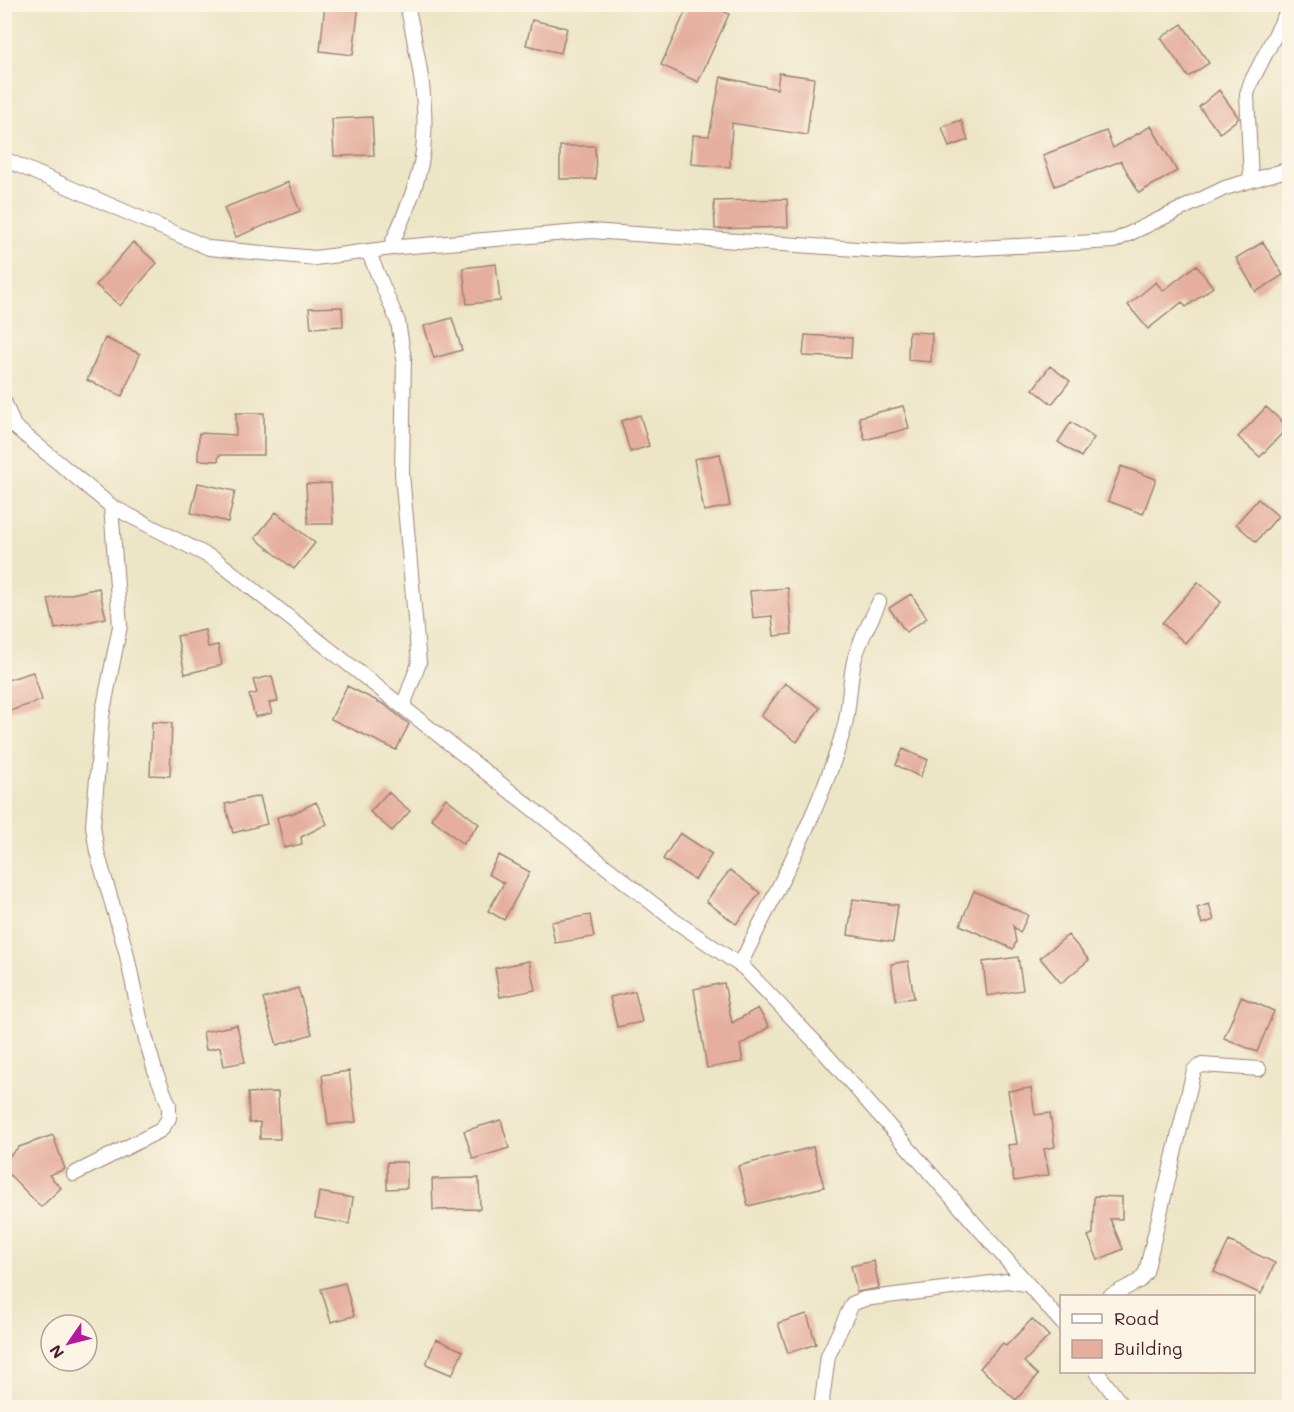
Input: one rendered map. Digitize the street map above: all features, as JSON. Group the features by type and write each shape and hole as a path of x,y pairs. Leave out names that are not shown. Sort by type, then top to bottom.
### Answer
{"street":[{"path":"390,248 410,201 424,139 423,94 407,4"},
{"path":"1251,180 1247,94 1290,6"},
{"path":"4,159 210,249 315,258 390,248 591,231 901,252 1114,241 1224,188 1290,169"},
{"path":"368,251 398,322 404,359 402,474 419,663 403,706"},
{"path":"4,401 14,426 111,506 216,560 675,921 740,965 817,1044 1060,1321"},
{"path":"74,1174 161,1130 169,1118 169,1105 154,1071 126,951 97,852 93,826 102,716 120,626 111,506"},
{"path":"740,965 792,858 830,767 846,720 854,661 879,602"},
{"path":"1112,1295 1139,1281 1146,1272 1194,1070 1202,1065 1259,1069"},
{"path":"821,1407 828,1356 852,1304 864,1299 1007,1281 1026,1284"},
{"path":"1098,1373 1124,1407"}],"building":[{"path":"325,4 359,4 353,55 320,51"},
{"path":"689,4 709,4 729,14 698,82 661,65"},
{"path":"532,20 567,28 561,53 526,45"},
{"path":"1182,24 1209,63 1188,77 1161,38"},
{"path":"779,73 814,78 807,135 732,123 730,167 691,164 693,135 709,136 721,77 777,89"},
{"path":"1219,90 1239,118 1220,133 1199,107"},
{"path":"372,117 374,155 334,156 332,119"},
{"path":"961,120 968,140 949,147 942,127"},
{"path":"1151,126 1177,171 1139,193 1121,161 1055,186 1043,155 1106,131 1113,148"},
{"path":"560,146 595,146 596,179 560,179"},
{"path":"288,182 300,211 236,237 224,208"},
{"path":"787,199 788,227 715,229 714,201"},
{"path":"133,242 157,263 120,306 96,285"},
{"path":"1263,242 1283,275 1256,292 1236,258"},
{"path":"496,264 500,301 467,304 463,268"},
{"path":"1196,265 1213,287 1186,307 1182,302 1148,329 1128,305 1156,282 1163,291"},
{"path":"342,307 343,326 311,328 309,308"},
{"path":"452,318 462,350 434,358 424,326"},
{"path":"909,332 932,333 931,362 908,360"},
{"path":"805,335 852,338 851,358 803,356"},
{"path":"105,338 140,354 122,396 87,380"},
{"path":"1050,366 1070,381 1052,404 1033,389"},
{"path":"903,406 909,428 865,440 859,417"},
{"path":"1266,407 1288,427 1260,457 1238,437"},
{"path":"236,413 264,413 264,455 219,455 218,461 198,460 199,433 236,435"},
{"path":"640,415 649,446 630,452 621,421"},
{"path":"1071,422 1094,438 1081,457 1058,442"},
{"path":"720,454 730,506 704,511 694,459"},
{"path":"1121,466 1156,479 1143,514 1108,501"},
{"path":"198,483 235,491 228,522 191,513"},
{"path":"331,483 333,524 308,524 306,484"},
{"path":"1258,499 1278,516 1256,542 1236,524"},
{"path":"276,512 315,543 294,569 255,538"},
{"path":"1198,582 1221,602 1185,643 1162,623"},
{"path":"99,588 106,618 55,629 48,599"},
{"path":"788,588 792,634 774,636 772,616 753,618 750,591"},
{"path":"911,594 927,618 906,632 889,608"},
{"path":"205,630 208,647 218,645 222,665 185,674 177,636"},
{"path":"33,672 42,700 4,713 4,681"},
{"path":"272,676 278,701 269,703 272,713 255,717 249,695 257,693 253,680"},
{"path":"785,683 820,708 797,742 761,716"},
{"path":"347,686 385,705 409,724 396,750 331,719"},
{"path":"152,722 172,723 170,776 150,775"},
{"path":"903,749 928,760 920,777 896,765"},
{"path":"388,792 410,811 392,831 370,812"},
{"path":"260,796 267,824 233,833 225,804"},
{"path":"446,798 479,824 463,844 431,818"},
{"path":"316,802 327,824 301,837 302,844 284,848 277,817 294,813"},
{"path":"680,833 712,854 695,880 663,859"},
{"path":"499,855 530,872 504,920 488,911 504,883 488,874"},
{"path":"730,870 760,893 736,924 706,901"},
{"path":"974,891 1028,915 1020,933 1013,926 1016,942 1013,949 960,925"},
{"path":"853,899 898,905 893,942 848,935"},
{"path":"1209,904 1214,920 1202,924 1197,908"},
{"path":"590,915 594,937 555,943 551,922"},
{"path":"1068,935 1089,960 1061,983 1040,958"},
{"path":"1018,957 1023,990 987,996 983,962"},
{"path":"529,961 535,990 500,997 495,968"},
{"path":"908,961 914,998 896,1000 891,964"},
{"path":"724,983 732,1023 758,1008 769,1027 740,1045 743,1062 707,1068 694,989"},
{"path":"298,988 312,1034 277,1045 263,999"},
{"path":"635,991 642,1022 617,1027 610,997"},
{"path":"1241,997 1274,1011 1257,1052 1224,1038"},
{"path":"237,1025 245,1062 224,1066 220,1047 206,1050 203,1032"},
{"path":"349,1071 356,1122 328,1125 322,1075"},
{"path":"1031,1088 1035,1115 1050,1113 1055,1147 1044,1149 1049,1175 1014,1181 1008,1145 1017,1144 1008,1091"},
{"path":"278,1092 280,1139 260,1139 260,1122 249,1123 248,1093"},
{"path":"501,1120 509,1148 473,1159 464,1131"},
{"path":"53,1135 65,1169 49,1175 61,1188 41,1207 4,1169 4,1161 19,1147"},
{"path":"813,1147 824,1187 748,1206 738,1166"},
{"path":"387,1162 407,1162 407,1188 387,1189"},
{"path":"479,1178 480,1209 433,1210 432,1179"},
{"path":"319,1192 353,1198 349,1224 315,1218"},
{"path":"1094,1196 1122,1197 1122,1219 1110,1219 1123,1249 1098,1260 1088,1236 1093,1234"},
{"path":"1229,1241 1275,1263 1261,1294 1214,1272"},
{"path":"874,1261 879,1288 857,1292 851,1266"},
{"path":"345,1283 354,1316 331,1322 321,1289"},
{"path":"807,1314 816,1344 788,1353 778,1323"},
{"path":"1032,1319 1049,1336 1024,1362 1038,1375 1016,1400 980,1368 1003,1343 1006,1346"},
{"path":"436,1339 463,1351 452,1375 426,1364"}]}
